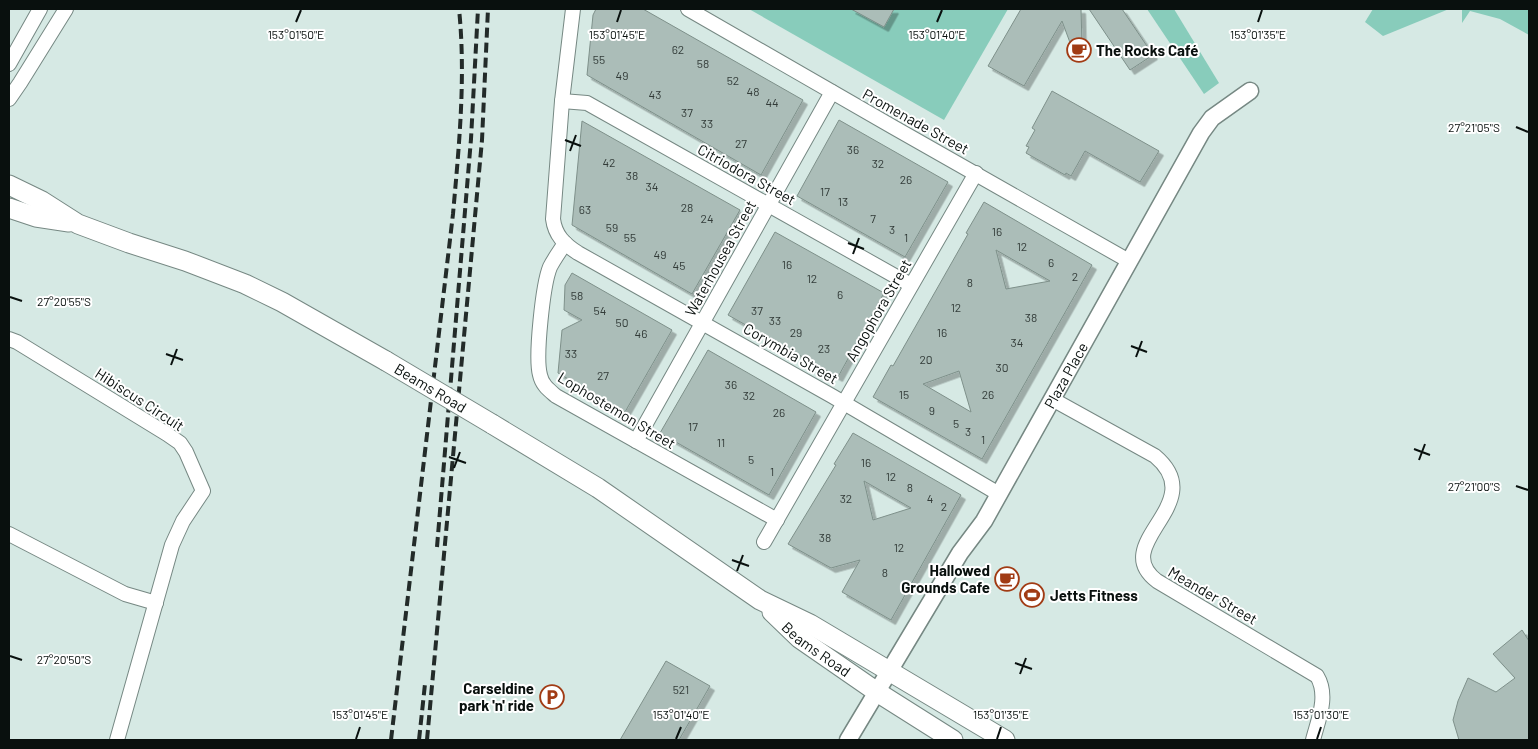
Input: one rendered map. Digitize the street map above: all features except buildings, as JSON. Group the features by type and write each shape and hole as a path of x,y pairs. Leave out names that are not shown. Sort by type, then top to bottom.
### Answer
{"main road":[{"name":"Beams Road","path":"9,185 42,201 78,224"},
{"name":"Beams Road","path":"9,208 36,217 78,224 185,261 245,284 290,307 386,361 598,488 760,600 810,624 1005,740"},
{"name":"Beams Road","path":"760,600 799,638 876,692 953,740"}],"street":[{"path":"9,64 40,9"},
{"path":"9,99 66,9"},
{"path":"565,244 556,232 553,219 562,101 573,9"},
{"name":"Promenade Street","path":"688,9 1129,260"},
{"name":"Plaza Place","path":"890,670 960,553 984,521 1201,133 1212,118 1250,91"},
{"name":"Waterhousea Street","path":"636,441 832,92"},
{"name":"Citriodora Street","path":"562,101 587,104 769,204 911,286"},
{"name":"Angophora Street","path":"764,542 976,173"},
{"name":"Corymbia Street","path":"565,244 999,494"},
{"name":"Lophostemon Street","path":"565,244 550,267 542,306 538,364 540,377 546,387 556,396 777,520"},
{"name":"Hibiscus Circuit","path":"9,339 18,342 180,443 186,452 203,491 176,533 118,740"},
{"name":"Meander Street","path":"1052,399 1155,456 1164,463 1173,480 1173,490 1168,506 1145,547 1143,558 1145,569 1157,581 1318,676 1322,683 1323,691 1313,740"},
{"path":"9,534 125,594 156,603"},
{"path":"848,740 890,670"}],"green space":[{"path":"749,9 1008,9 944,120"},
{"path":"1147,9 1174,9 1219,83 1204,94"},
{"path":"1373,9 1449,9 1383,36 1365,22"},
{"path":"1462,9 1529,9 1529,35 1500,19 1470,11 1462,23"}],"railway":[{"path":"391,740 453,214 462,86 459,9"},
{"path":"437,547 471,139 478,9"},
{"path":"427,740 482,140 488,9"},
{"path":"419,740 425,684"}],"place":[{"name":"The Rocks Café","path":"1079,50"},
{"name":"Hallowed Grounds Cafe","path":"1007,579"},
{"name":"Jetts Fitness","path":"1032,595"},
{"name":"Carseldine park 'n' ride","path":"552,697"}]}
